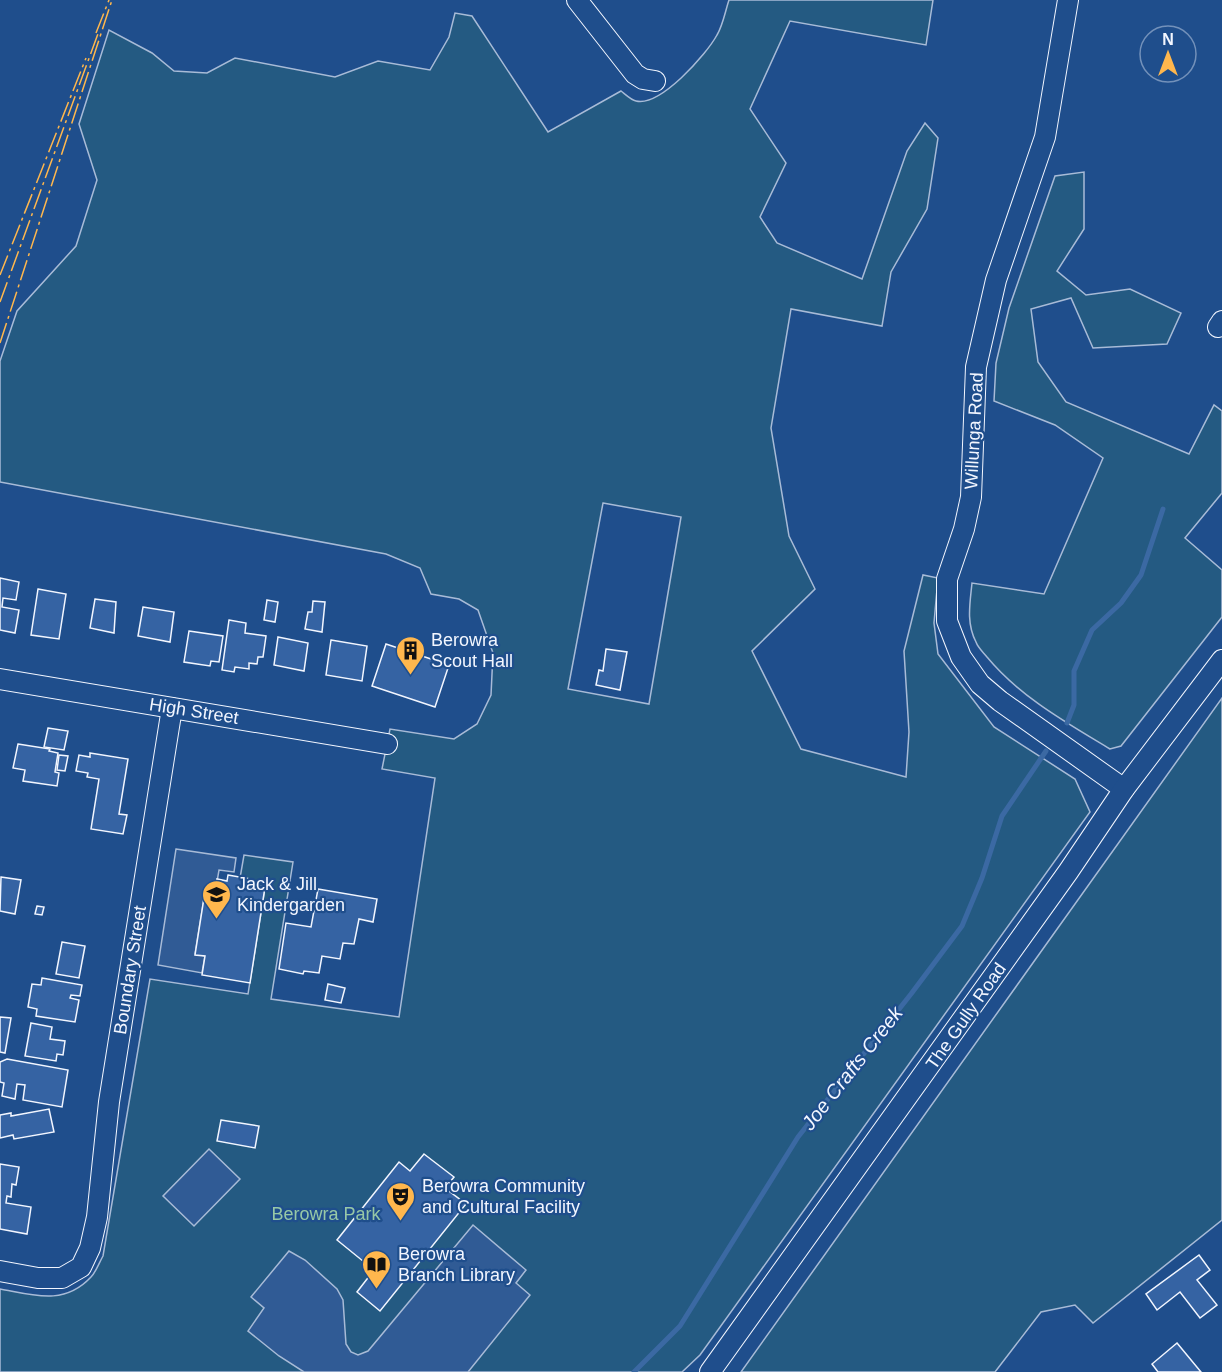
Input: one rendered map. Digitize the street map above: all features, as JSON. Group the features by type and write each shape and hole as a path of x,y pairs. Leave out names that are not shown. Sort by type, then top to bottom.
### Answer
{"street":[{"path":"577,0 635,74 643,79 655,81"},
{"name":"Willunga Road","path":"1068,0 1045,137 996,280 976,367 971,497 964,528 947,579 947,621 961,657 980,684 1000,701 1124,789"},
{"name":"The Gully Road","path":"710,1372 1068,873 1124,789 1222,660"},
{"name":"High Street","path":"0,679 387,744"},
{"name":"Boundary Street","path":"0,1271 38,1278 62,1278 81,1267 90,1248 94,1234 109,1101 172,708"}],"green space":[{"name":"Berowra Park","path":"729,0 933,0 926,45 790,21 750,109 786,163 760,217 777,243 862,279 907,151 925,123 938,138 927,209 891,272 882,326 791,309 771,428 789,536 815,589 752,651 801,749 906,777 909,732 904,651 923,575 938,578 934,623 938,654 994,727 1075,779 1090,812 700,1355 682,1372 0,1372 0,1289 48,1296 70,1292 91,1277 103,1256 150,979 248,994 265,888 250,885 251,879 240,878 244,855 293,862 271,999 399,1017 435,778 382,769 390,729 454,739 477,724 491,695 493,653 478,610 459,599 431,594 420,568 386,554 0,482 0,361 17,311 76,246 97,180 79,124 109,30 152,53 174,71 207,73 235,58 335,77 378,61 430,70 449,37 455,13 472,16 548,132 621,91 636,101 646,101 669,88 693,66 711,44 721,27","holes":["603,503 681,517 649,704 568,689"]},
{"path":"1084,172 1084,229 1057,271 1086,295 1130,289 1181,313 1167,344 1093,348 1071,298 1031,309 1038,362 1066,402 1189,454 1214,405 1222,411 1222,493 1185,538 1222,570 1222,617 1121,746 1110,749 1045,708 1014,685 978,646 970,620 972,583 1044,594 1103,458 1055,425 994,401 996,363 1009,308 1055,176"},
{"path":"1222,698 1222,1220 1093,1323 1075,1305 1041,1312 995,1372 741,1372"}],"shaded area":[{"path":"176,849 236,858 234,872 219,870 214,899 204,898 195,954 205,956 202,973 158,965"},
{"path":"209,1149 240,1179 194,1226 163,1196"},
{"path":"473,1225 526,1270 516,1283 530,1295 468,1372 304,1372 279,1356 248,1331 264,1308 251,1297 289,1251 305,1260 337,1289 343,1300 346,1344 351,1352 358,1355 368,1351"}],"building":[{"path":"0,578 19,582 16,600 3,598 2,607 19,610 15,633 0,630"},
{"path":"38,589 66,594 59,639 31,635"},
{"path":"95,599 116,602 114,633 90,628"},
{"path":"267,600 278,602 275,622 264,620"},
{"path":"313,601 325,602 322,632 305,629 308,612 312,612"},
{"path":"143,607 174,612 170,642 138,636"},
{"path":"229,620 246,623 245,633 266,636 263,657 258,657 257,664 249,663 249,669 235,667 234,672 222,670"},
{"path":"189,631 223,636 219,662 211,661 210,666 184,662"},
{"path":"278,637 308,643 304,671 274,665"},
{"path":"331,640 367,646 362,681 326,675"},
{"name":"Berowra Scout Hall","path":"386,644 449,665 435,707 372,686"},
{"path":"606,649 627,652 620,690 596,685 599,670 603,671"},
{"path":"48,728 68,731 64,750 44,747"},
{"path":"18,744 50,749 49,751 58,753 55,772 59,773 57,786 23,781 25,770 13,768"},
{"path":"90,753 128,759 119,814 127,815 123,834 91,829 99,779 87,777 88,773 76,771 79,755 90,757"},
{"path":"59,755 68,756 65,771 57,770"},
{"path":"228,875 251,879 250,885 265,887 250,983 202,975 205,956 195,955 204,898 214,899 217,879 227,881"},
{"path":"1,877 21,880 15,914 0,911"},
{"path":"318,889 377,899 373,922 359,919 354,944 343,943 340,959 322,956 319,973 304,971 303,974 279,969 286,923 311,927"},
{"path":"37,906 44,907 42,915 35,914"},
{"path":"62,942 85,946 79,978 56,974"},
{"path":"42,978 82,985 80,996 71,995 70,998 79,1000 75,1022 36,1016 37,1009 28,1007 32,984 41,985"},
{"path":"328,984 345,988 341,1003 325,1000"},
{"path":"0,1017 11,1018 5,1053 0,1052"},
{"path":"31,1023 52,1027 50,1039 65,1041 63,1055 57,1054 56,1061 25,1056"},
{"path":"7,1059 68,1070 62,1107 23,1100 25,1085 17,1084 15,1099 2,1096 4,1083 0,1082 0,1062"},
{"path":"49,1109 54,1132 14,1139 13,1135 0,1138 0,1115 11,1113 11,1116"},
{"path":"221,1120 259,1126 255,1148 217,1141"},
{"name":"Berowra Community and Cultural Facility","path":"424,1154 454,1177 445,1188 466,1204 380,1311 357,1292 374,1270 337,1240 399,1162 410,1171"},
{"path":"0,1164 19,1167 16,1185 12,1184 11,1197 7,1196 6,1203 31,1207 27,1234 0,1229"},
{"path":"1199,1255 1210,1270 1197,1280 1217,1305 1200,1318 1180,1292 1157,1310 1146,1294"},
{"path":"1177,1343 1201,1372 1158,1372 1152,1364"}],"waterway":[{"name":"Joe Crafts Creek","path":"1067,723 1074,705 1074,671 1092,630 1121,603 1141,575 1163,509"},
{"name":"Joe Crafts Creek","path":"634,1372 680,1326 798,1137 962,926 982,878 1002,816 1046,751"}],"power":[{"path":"96,33 109,0"},
{"path":"0,343 112,0"},
{"path":"0,302 99,31"},
{"path":"0,275 86,58"}],"place":[{"name":"Berowra Scout Hall","path":"410,676"},
{"name":"Jack & Jill Kindergarden","path":"216,920"},
{"name":"Berowra Community and Cultural Facility","path":"401,1222"},
{"name":"Berowra Branch Library","path":"377,1290"}]}
